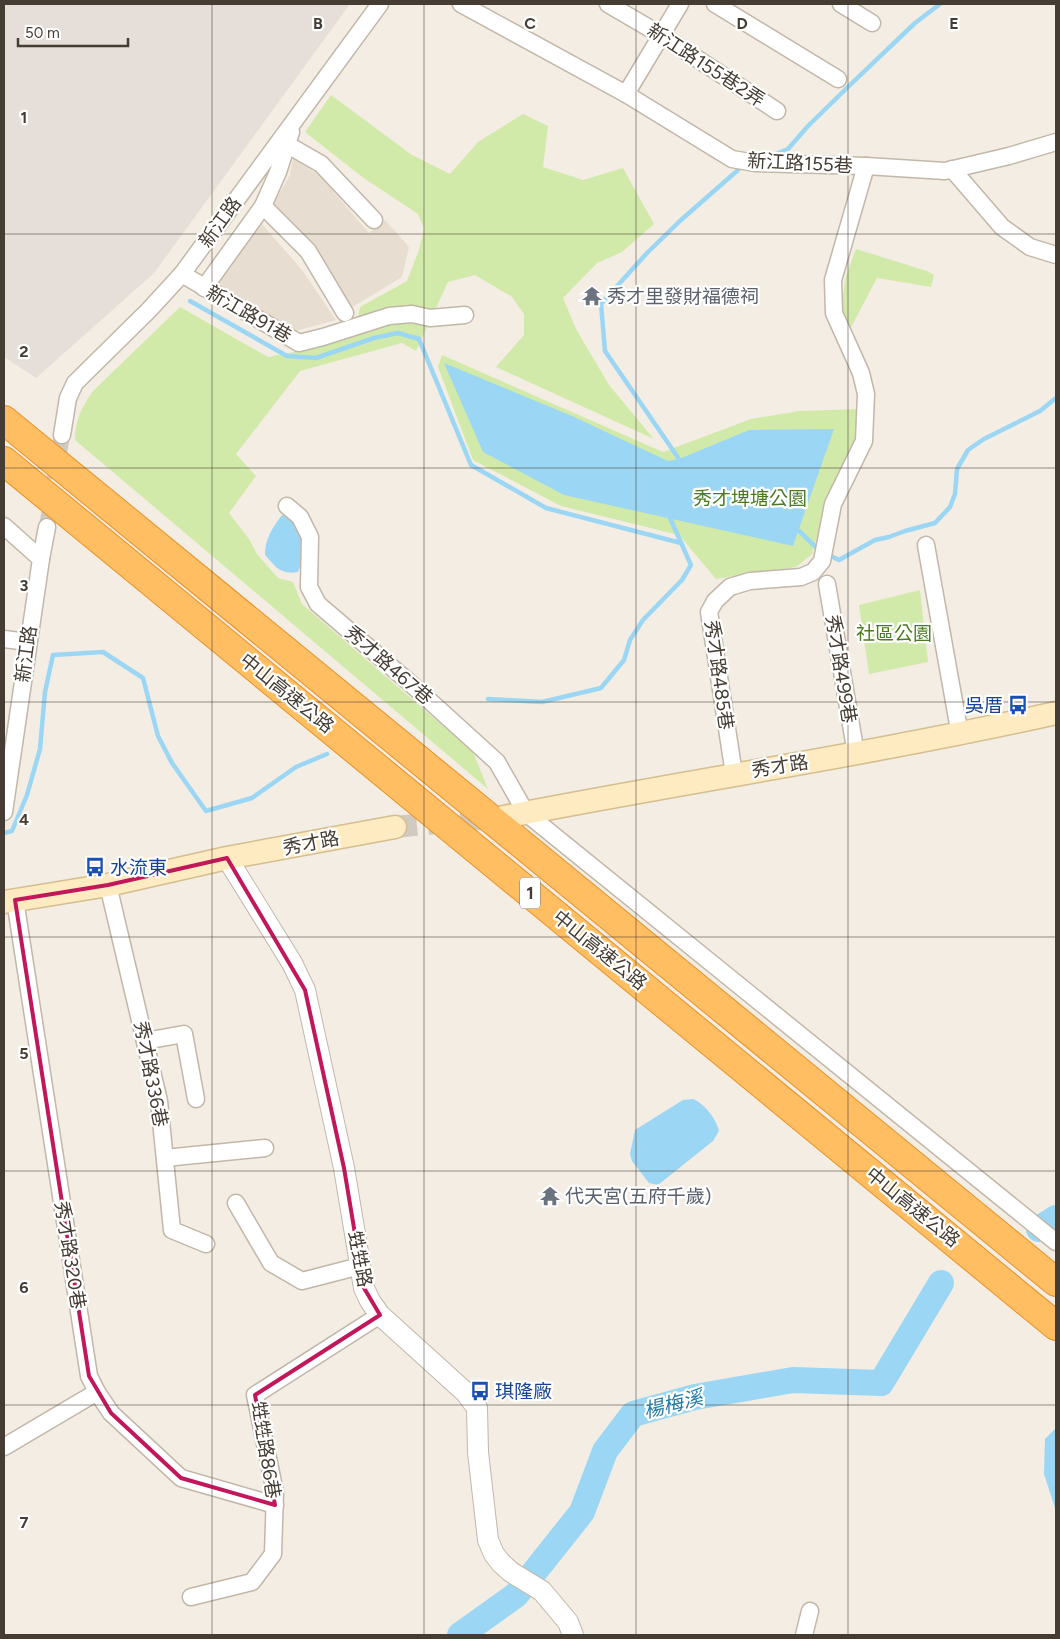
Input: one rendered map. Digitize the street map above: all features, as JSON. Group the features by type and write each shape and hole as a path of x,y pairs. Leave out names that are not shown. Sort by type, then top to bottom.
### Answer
{"highway":[{"name":"中山高速公路","path":"4,420 1056,1282"},
{"name":"中山高速公路","path":"4,461 1056,1326"}],"main road":[{"name":"秀才路","path":"504,817 734,774 856,754 1056,713"},
{"name":"秀才路","path":"9,901 108,885 226,858 395,827"}],"street":[{"name":"新江路","path":"62,435 68,398 76,383 182,274 380,4"},
{"name":"新江路155巷2弄","path":"608,4 661,35 777,111"},
{"path":"626,94 680,4"},
{"path":"715,4 838,79"},
{"path":"841,4 872,23"},
{"name":"新江路155巷","path":"467,5 626,94 732,158 755,163 866,166 945,171 1009,156 1056,142"},
{"path":"204,288 263,206 288,145 293,122"},
{"path":"288,145 321,164 374,220"},
{"name":"秀才路485巷","path":"734,774 709,612 715,601 730,587 750,580 801,577 813,572 822,561 833,504 864,441 866,394 861,373 834,313 833,280 866,166"},
{"path":"952,169 1002,227 1030,247 1056,255"},
{"path":"263,206 308,251 346,313"},
{"name":"新江路91巷","path":"182,274 299,343 389,316 412,314 430,318 465,315"},
{"name":"秀才路467巷","path":"286,506 300,517 310,538 309,587 318,604 410,683 497,762 526,812"},
{"path":"4,526 40,559"},
{"name":"新江路","path":"4,812 40,559 47,527"},
{"path":"926,545 960,734"},
{"name":"秀才路499巷","path":"827,584 856,754"},
{"path":"4,639 28,642"},
{"path":"526,812 1056,1242"},
{"name":"甡甡路","path":"226,858 292,963 305,990 344,1168 364,1288 380,1315 465,1392 477,1408 478,1452 488,1540 494,1554 501,1563 542,1592 568,1622 573,1635"},
{"name":"秀才路336巷","path":"108,885 159,1102 172,1230 206,1244"},
{"name":"秀才路320巷","path":"9,901 89,1376 111,1413 181,1478 275,1506"},
{"path":"145,1041 184,1034 196,1099"},
{"path":"165,1158 265,1148"},
{"path":"236,1203 270,1262 302,1281 360,1266"},
{"name":"甡甡路86巷","path":"191,1597 252,1582 273,1554 275,1492 255,1395 380,1315"},
{"path":"4,1447 97,1392"},
{"path":"804,1635 810,1612"}],"highlighted area":[{"path":"227,858 305,990 344,1168 364,1288 380,1315 255,1395 275,1505 181,1478 111,1413 89,1376 15,900 108,885"}],"shaded area":[{"path":"4,4 350,4 154,273 36,378 4,357"},
{"path":"293,158 320,176 369,233 385,220 409,247 402,277 351,308 271,208 290,175"},
{"path":"260,222 302,270 336,320 285,334 212,291"}],"green space":[{"path":"331,95 412,155 450,174 478,142 523,114 548,126 543,167 583,180 623,168 654,224 622,252 597,263 563,298 576,329 609,385 654,439 496,367 524,335 524,314 512,297 475,275 448,282 416,351 402,343 300,371 236,454 256,476 229,513 249,539 257,554 278,578 293,582 302,604 473,752 488,789 75,440 76,426 80,414 93,391 180,307 268,357 304,350 355,336 360,307 407,281 419,250 424,228 418,214 365,179 305,132"},
{"path":"856,249 927,271 934,275 931,287 877,278 850,329 841,309 846,276"},
{"name":"秀才埤塘公園","path":"442,355 663,452 751,419 799,411 861,409 859,433 827,502 812,554 796,567 716,579 679,535 561,506 473,460 438,367"},
{"name":"社區公園","path":"920,590 928,662 869,674 859,605"}],"water":[{"name":"秀才埤塘公園","path":"444,363 572,416 668,461 679,459 749,430 834,429 793,546 564,495 483,452"},
{"path":"282,515 291,518 300,530 303,559 298,572 292,573 279,569 265,555 266,544 270,534"},
{"path":"693,1099 702,1104 709,1112 719,1131 713,1141 658,1185 649,1183 632,1161 630,1154 635,1130 683,1100"},
{"path":"1056,1428 1056,1511 1044,1474 1045,1439"}],"waterway":[{"path":"771,156 788,149 808,126 850,85 915,23 940,4"},
{"path":"678,464 679,459 605,351 601,304 647,253 738,170"},
{"path":"190,301 287,356 316,358 374,338 398,333 419,339 471,465 546,508 681,543"},
{"path":"827,554 839,560 875,540 935,523 950,507 955,494 957,469 968,450 984,439 1040,411 1056,398"},
{"path":"488,699 542,702 601,688 624,660 630,640 643,620 682,580 691,565 670,518 670,514"},
{"path":"793,529 799,531 820,551"},
{"path":"4,833 12,831 27,795 40,749 45,692 53,655 103,652 143,678 158,736 172,763 206,811 252,798 296,767 327,754"},
{"name":"楊梅溪","path":"1039,1229 1056,1218"},
{"name":"楊梅溪","path":"460,1635 516,1595 582,1512 605,1451 633,1414 695,1397 793,1380 881,1383 941,1283"}],"tunnel":[{"path":"47,527 62,435"},
{"path":"395,827 500,817"}],"place":[{"name":"秀才里發財福德祠","path":"592,296"},
{"name":"吳厝","path":"1018,705"},
{"name":"水流東","path":"95,867"},
{"name":"代天宮(五府千歲)","path":"550,1196"},
{"name":"琪隆廠","path":"480,1391"}]}
